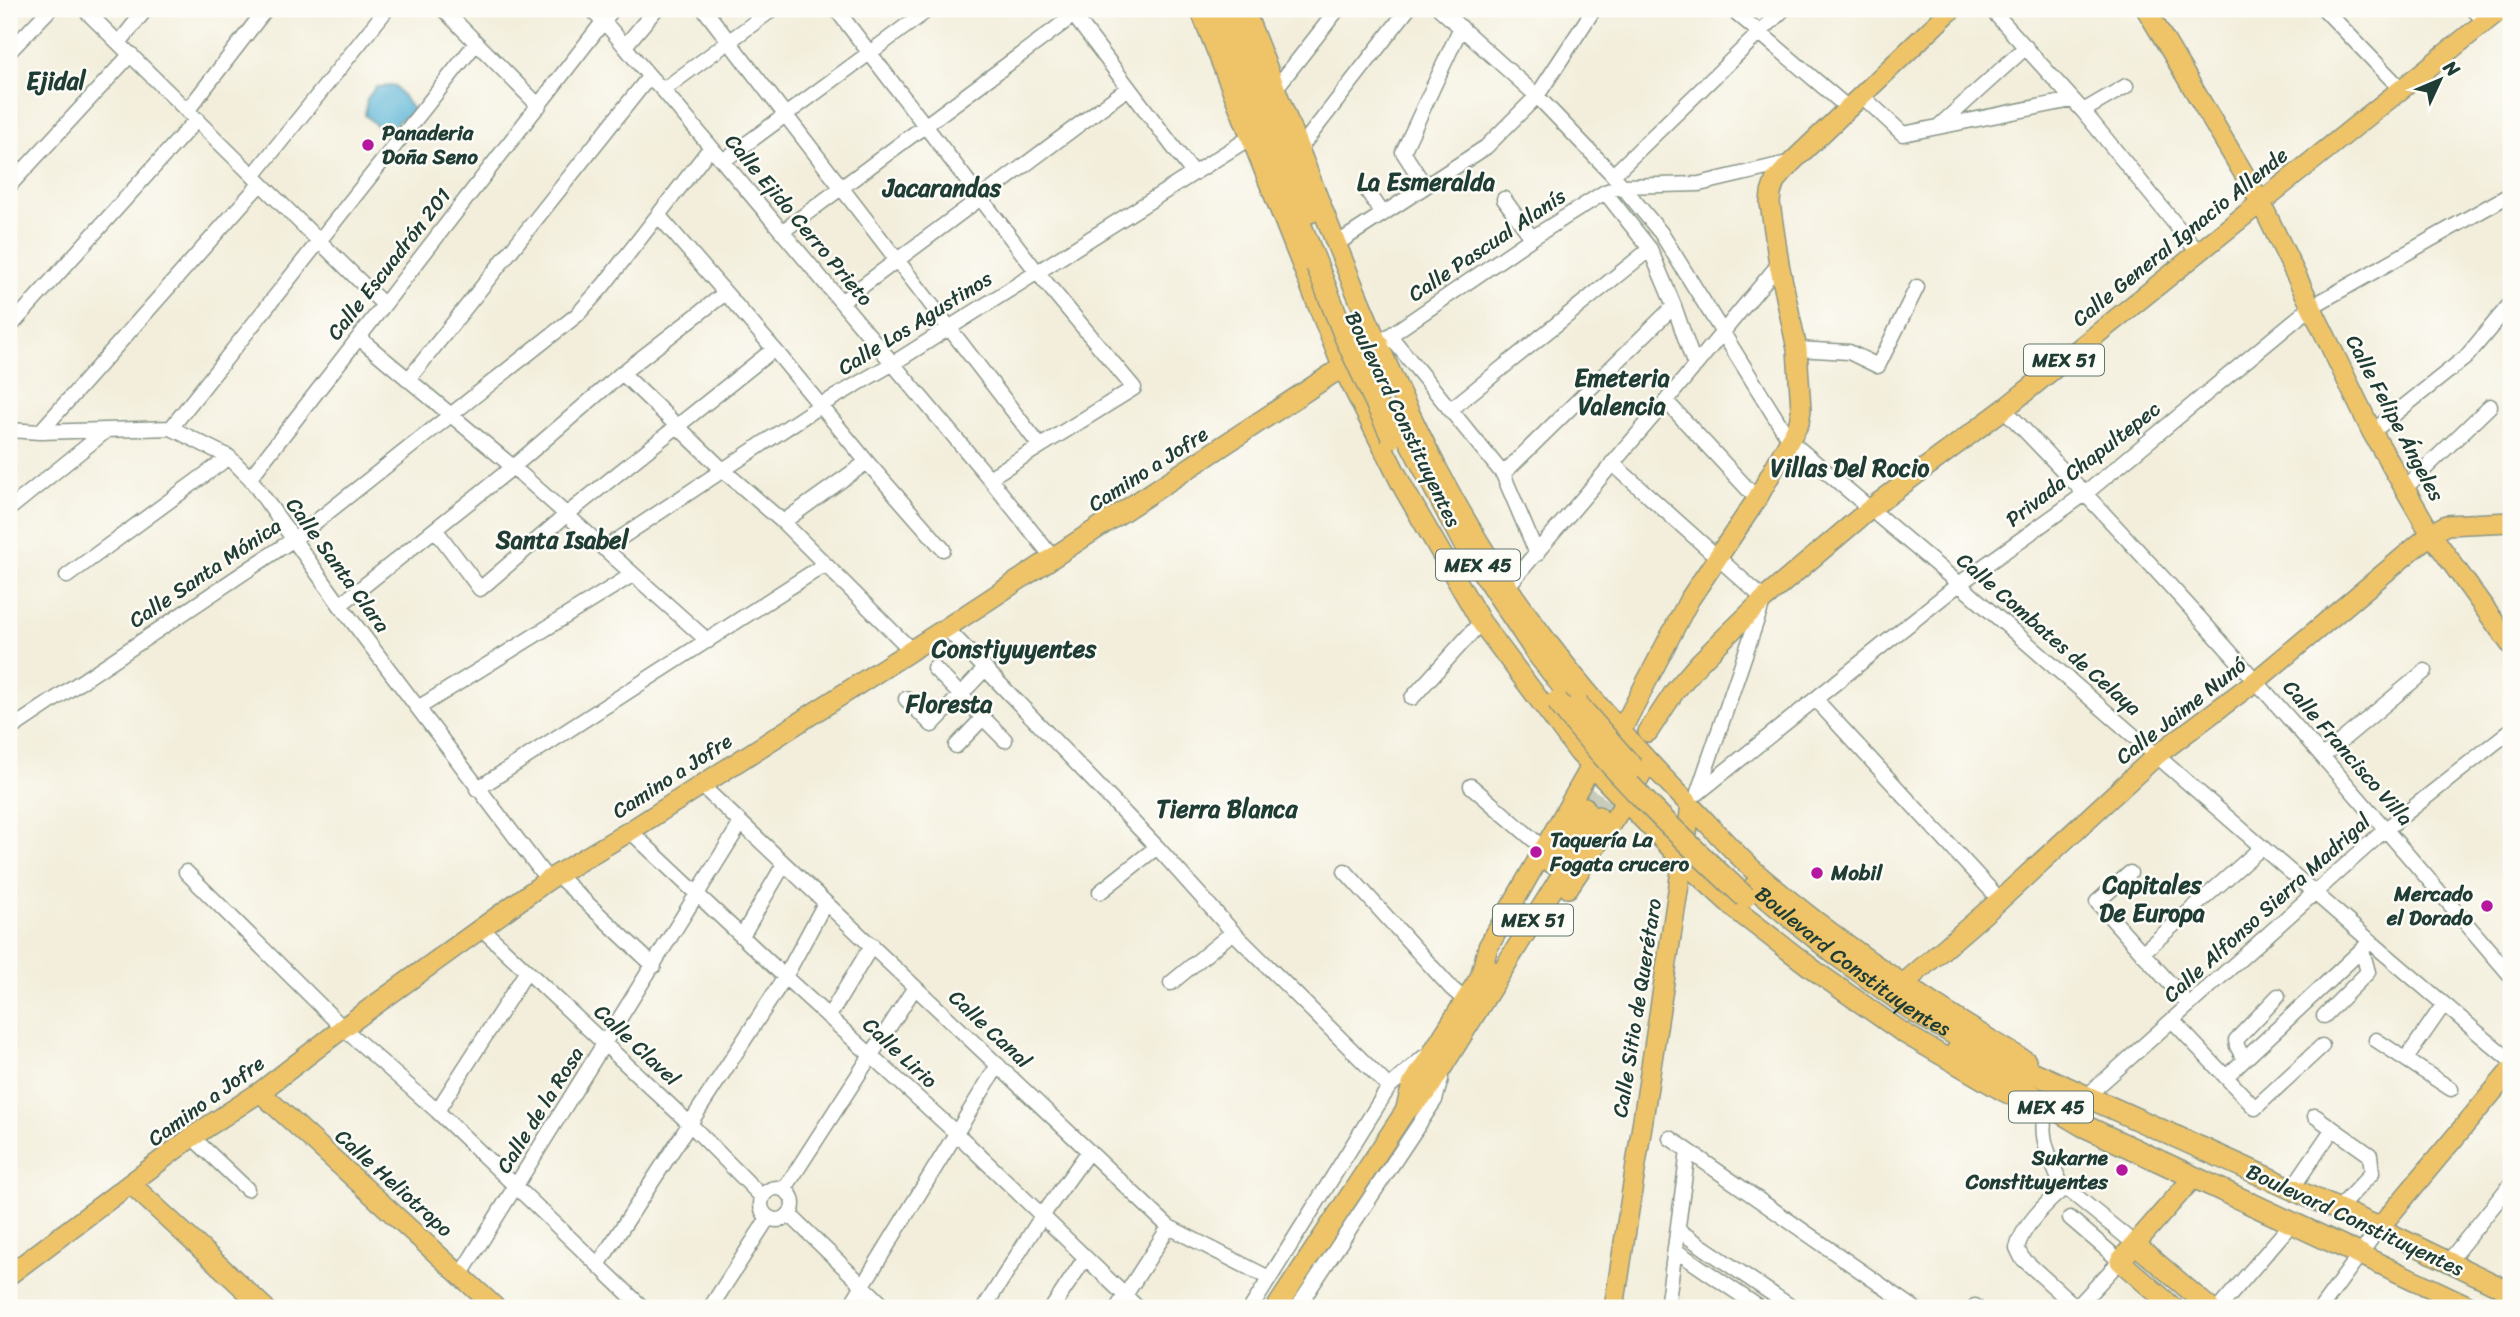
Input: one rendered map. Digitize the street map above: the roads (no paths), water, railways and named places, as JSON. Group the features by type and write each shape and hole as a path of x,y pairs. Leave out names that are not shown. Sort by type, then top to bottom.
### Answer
{"highway":[{"name":"Boulevard Constituyentes","path":"1214,9 1368,388 1415,483 1486,602 1525,659 1590,743 1640,798 1745,897 1830,958 1909,1022 2048,1109 2361,1255"},
{"name":"Boulevard Constituyentes","path":"1231,9 1265,135"},
{"name":"Boulevard Constituyentes","path":"1830,958 1917,1013 1983,1050 2379,1228"}],"main road":[{"path":"1200,9 1265,135 1311,289 1342,366 1404,489 1481,622 1591,766 1683,861 1740,913 1818,973 1902,1032 2003,1091 2048,1109"},
{"path":"1244,9 1351,277 1384,340 1438,470 1507,586 1549,647 1648,762 1695,800 1758,874 1843,943 1903,984 1990,1040 2087,1096"},
{"path":"1480,977 1488,947 1591,766 1619,726 1671,618 1689,600 1757,499 1798,423 1801,410 1797,349 1779,264 1770,203 1775,181 1854,101 1952,9"},
{"name":"Calle Felipe Ángeles","path":"2146,9 2260,201 2372,432 2431,534 2511,645"},
{"name":"Calle General Ignacio Allende","path":"1648,732 1675,691 1700,662 1764,599 1870,509 2004,409 2401,89 2479,15 2501,9"},
{"name":"Camino a Jofre","path":"9,1275 192,1138 260,1092 480,927 552,877 630,831 946,628 1384,340"},
{"name":"Calle Jaime Nunó","path":"1903,984 2000,900 2157,755 2257,680 2431,534 2446,525 2511,522"},
{"path":"1468,1023 1498,993 1625,803 1648,762"},
{"name":"Calle Sitio de Querétaro","path":"1614,1308 1683,861 1695,800"},
{"name":"MEX 51","path":"1276,1308 1405,1113 1412,1085 1442,1053 1468,1023 1592,812 1480,977 1442,1053"},
{"path":"2379,1228 2511,1070"},
{"name":"Calle Heliotropo","path":"260,1092 496,1308"},
{"path":"2174,1308 2120,1262 2193,1178"},
{"path":"132,1185 265,1308"},
{"name":"Boulevard Constituyentes","path":"2379,1228 2511,1292"},
{"path":"2135,1244 2210,1308"},
{"name":"Boulevard Constituyentes","path":"2361,1255 2473,1308"}],"street":[{"path":"9,52 50,9"},
{"path":"84,9 383,304"},
{"path":"119,43 146,9"},
{"path":"9,328 192,115 266,9"},
{"path":"40,432 257,180 387,9"},
{"path":"443,9 538,106"},
{"name":"Calle Ejido Cerro Prieto","path":"591,9 608,14 625,46 649,77 783,231 1053,558"},
{"path":"625,46 656,9"},
{"path":"704,9 1040,446"},
{"path":"663,90 773,9"},
{"path":"836,9 1037,272 1134,388 989,478"},
{"path":"723,161 783,114 929,9"},
{"path":"1276,88 1338,9"},
{"path":"1300,148 1408,9"},
{"name":"Calle Combates de Celaya","path":"1440,9 1537,96 1617,181 1661,233 1790,441 2314,891 2366,945 2444,1004 2511,1060"},
{"path":"1338,243 1486,147 1537,96 1594,9"},
{"path":"1732,9 1854,101 1903,134 2072,100"},
{"path":"1617,181 1784,9"},
{"path":"1991,9 2084,111 2197,252"},
{"path":"2324,9 2401,89"},
{"path":"783,231 1071,12 1193,173"},
{"name":"Calle Escuadrón 201","path":"250,478 608,14"},
{"path":"1425,186 1403,152 1461,27"},
{"path":"171,428 475,43"},
{"path":"1938,127 2026,47"},
{"path":"9,186 131,54"},
{"path":"408,380 649,77"},
{"path":"2084,111 2126,86"},
{"path":"841,302 1128,88"},
{"name":"Calle Los Agustinos","path":"604,549 821,405 892,364 1193,173 1265,135"},
{"name":"Calle Santa Mónica","path":"9,730 294,539 577,315 659,216 711,147"},
{"path":"1617,181 1699,184 1792,162"},
{"name":"Calle Pascual Alanís","path":"1384,340 1532,238 1605,192 1617,181"},
{"path":"1366,188 1382,214"},
{"path":"1605,192 1650,249 1695,366"},
{"name":"Privada Chapultepec","path":"1695,800 1959,584 2086,493 2311,307 2511,194"},
{"path":"1504,199 1532,238"},
{"path":"659,216 943,549"},
{"path":"1451,409 1650,249"},
{"path":"1507,586 1779,264"},
{"path":"1311,289 1333,291 1351,277"},
{"path":"1797,349 1849,352 1878,366 1917,286"},
{"path":"340,605 513,467 622,373 724,294"},
{"path":"2372,432 2466,357 2511,303"},
{"path":"1503,474 1674,306"},
{"path":"359,338 513,467 708,641"},
{"path":"1384,340 1451,409 1503,474 1536,554"},
{"path":"435,529 480,590 566,515 774,349"},
{"path":"622,373 724,471 783,522 910,649"},
{"path":"1666,401 1757,499"},
{"path":"2405,488 2490,406"},
{"name":"Calle Francisco Villa","path":"2004,409 2086,493 2257,680 2511,976"},
{"name":"Calle Santa Clara","path":"9,430 40,432 171,428 229,457 250,478 340,605 477,789 552,877 654,966"},
{"path":"9,509 107,430"},
{"path":"67,576 229,457"},
{"path":"783,522 867,462"},
{"path":"1612,463 1764,599"},
{"path":"477,789 824,565"},
{"path":"418,708 632,575"},
{"name":"Calle Sitio de Querétaro","path":"1695,800 1764,599"},
{"path":"1412,698 1481,622"},
{"path":"946,628 1157,847 1233,932 1389,1087"},
{"path":"934,668 1005,740"},
{"path":"906,699 932,725 985,669"},
{"path":"2323,756 2425,671"},
{"path":"1816,700 2000,900"},
{"path":"956,746 983,718"},
{"name":"Calle Alfonso Sierra Madrigal","path":"2087,1096 2314,891 2386,829 2511,730"},
{"name":"Calle Canal","path":"701,785 1169,1227 1269,1278"},
{"path":"1471,786 1544,849"},
{"name":"Calle de la Rosa","path":"461,1274 741,823"},
{"name":"Calle Lirio","path":"630,831 956,1133 1085,1258 1121,1302 1138,1308"},
{"path":"1100,892 1157,847"},
{"path":"2142,953 2262,847"},
{"path":"742,936 784,864"},
{"path":"186,872 343,1028 437,1111 643,1308"},
{"path":"1345,872 1466,1001"},
{"path":"2130,873 2097,902 2189,1005"},
{"path":"598,1265 785,977 825,903"},
{"name":"Calle Clavel","path":"480,927 690,1124 762,1197"},
{"path":"1171,983 1233,932"},
{"path":"2325,1016 2368,972 2366,945"},
{"path":"2226,1077 2366,945"},
{"path":"829,1016 872,946"},
{"path":"437,1111 527,971"},
{"path":"784,1190 915,987"},
{"path":"2244,1059 2236,1046 2236,1040 2278,996"},
{"path":"2406,1059 2444,1004"},
{"path":"2173,1021 2255,1108 2322,1046"},
{"path":"2376,1040 2451,1089"},
{"path":"1251,1308 1389,1087 1442,1053"},
{"path":"1297,1308 1435,1100 1442,1053"},
{"path":"849,1308 998,1065"},
{"path":"2048,1109 2043,1125 2045,1142 2063,1189 2082,1199 2135,1244"},
{"path":"2315,1116 2370,1155 2372,1173 2337,1210"},
{"path":"2291,1190 2332,1130"},
{"path":"192,1138 247,1189"},
{"path":"1670,1138 1914,1308"},
{"path":"984,1308 1042,1216 1089,1151"},
{"path":"1667,1308 1688,1151"},
{"path":"2448,1262 2511,1184"},
{"path":"776,1188 784,1190 791,1197 793,1206 789,1214 783,1219 768,1218 761,1205 762,1197 776,1188"},
{"path":"2063,1189 2020,1235 2017,1248 2022,1258 2077,1308 2120,1262 2070,1218"},
{"path":"789,1214 886,1308"},
{"path":"710,1308 768,1218"},
{"path":"2219,1308 2292,1223"},
{"path":"1121,1302 1169,1227"},
{"path":"2321,1308 2379,1228"},
{"path":"1678,1230 1793,1308"},
{"path":"1675,1250 1760,1308"},
{"path":"1052,1308 1085,1258"}],"water":[{"path":"395,86 414,111 383,131 365,115 367,99 376,87"}],"tunnel":[{"path":"1585,807 1609,765"},
{"path":"1598,816 1623,775"}],"place":[{"name":"Panaderia Doña Seno","path":"368,145"},
{"name":"Taquería La Fogata crucero","path":"1536,852"},
{"name":"Mobil","path":"1817,873"},
{"name":"Mercado el Dorado","path":"2487,906"},
{"name":"Sukarne Constituyentes","path":"2122,1170"}],"district":[{"name":"Ejidal","path":"56,81"},
{"name":"La Esmeralda","path":"1426,182"},
{"name":"Jacarandas","path":"942,188"},
{"name":"Emeteria Valencia","path":"1622,392"},
{"name":"Villas Del Rocio","path":"1850,468"},
{"name":"Santa Isabel","path":"562,540"},
{"name":"Constiyuyentes","path":"1014,649"},
{"name":"Floresta","path":"949,704"},
{"name":"Tierra Blanca","path":"1227,809"},
{"name":"Capitales De Europa","path":"2152,899"}]}
